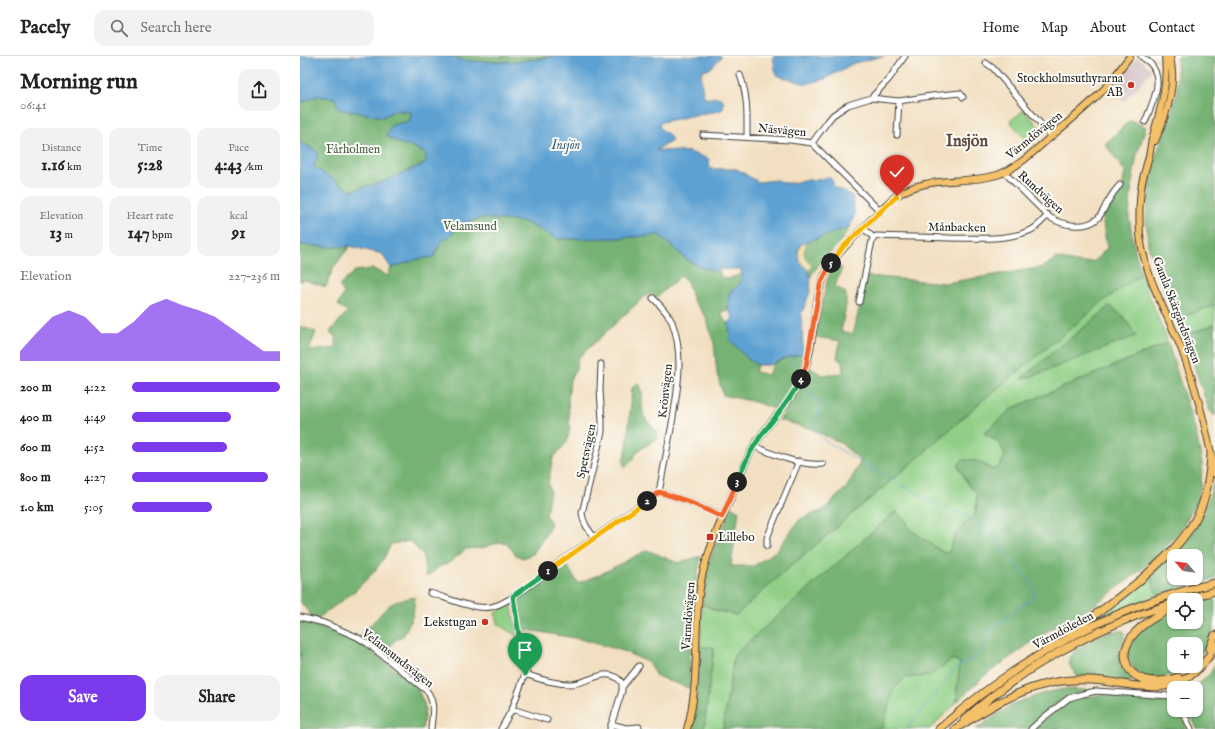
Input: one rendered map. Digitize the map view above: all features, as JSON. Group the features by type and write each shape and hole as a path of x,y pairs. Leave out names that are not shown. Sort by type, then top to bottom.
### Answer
{"highway":[{"path":"1029,661 1114,602 1152,570 1179,543 1195,521 1204,500 1209,479 1211,453"},
{"name":"Värmdöleden","path":"939,729 979,696 1029,661 1055,645 1109,618 1166,596 1215,583"},
{"path":"1203,594 1215,591"},
{"name":"Värmdöleden","path":"954,729 985,700 1041,662 1095,633 1123,621 1167,605"},
{"path":"1167,611 1153,618 1133,635 1128,642 1126,648 1126,662 1129,670 1140,678 1149,681 1171,680 1190,672 1198,665 1206,654 1212,645 1215,635"},
{"path":"954,729 1013,695 1035,686 1051,682 1083,679 1152,688 1168,686 1183,681 1193,674 1209,656 1215,644"}],"main road":[{"name":"Värmdövägen","path":"687,729 691,715 695,685 698,609 700,585 705,564 722,517 742,469 754,446 789,400 802,377 809,351 820,285 831,262 844,246 880,211 906,190 921,185 970,180 996,175 1020,162 1101,92 1114,78 1130,56"},
{"name":"Gamla Skärgårdsvägen","path":"1164,56 1166,74 1165,90 1152,138 1140,197 1142,249 1153,282 1181,348 1192,380 1201,408 1215,474"},
{"name":"Gamla Skärgårdsvägen","path":"1150,152 1164,118 1171,91 1172,74 1170,56"}],"street":[{"path":"871,98 889,79 905,56"},
{"path":"1141,56 1149,62 1158,80 1155,97 1145,122"},
{"path":"986,63 993,68 1051,136"},
{"path":"740,75 747,105 747,137"},
{"path":"812,143 833,115 848,105 871,98 898,101 960,93 963,97"},
{"path":"897,135 898,101"},
{"name":"Näsvägen","path":"703,135 803,141 812,143 880,211"},
{"name":"Rundvägen","path":"1004,172 1048,215 1058,222 1068,225 1086,224 1100,216 1111,196 1120,185"},
{"name":"Månbacken","path":"874,238 876,236 977,238 1010,236 1035,228 1048,215"},
{"path":"859,302 872,241 874,238 863,228"},
{"name":"Krönvägen","path":"653,298 668,314 672,322 676,335 679,371 659,492"},
{"name":"Spetsvägen","path":"594,537 586,526 582,513 602,432 600,390 601,364"},
{"path":"754,446 799,461 815,465 823,464"},
{"path":"767,546 768,538 799,461"},
{"path":"430,593 477,607 491,607 503,602 659,492 687,501 722,517"},
{"path":"501,729 512,709 525,674 513,596"},
{"name":"Velamsundsvägen","path":"300,617 324,623 357,637 423,687 432,698 433,704 430,729"},
{"path":"639,666 623,686 610,727 639,727"},
{"path":"525,674 549,682 572,684 609,674 617,677 623,686"},
{"path":"1031,729 1069,698 1083,694 1096,691 1167,696"},
{"path":"512,709 546,720"},
{"path":"1185,717 1191,729"}],"shaded area":[{"path":"1138,57 1152,70 1124,102 1110,87"}],"green space":[{"path":"449,56 551,56 547,58 514,62 465,61"},
{"path":"1177,56 1215,56 1215,305 1177,319 1160,280 1148,245 1146,220 1153,164 1177,93"},
{"name":"Fårholmen","path":"318,96 335,98 338,109 383,117 395,110 411,112 410,121 392,125 399,143 414,147 426,154 426,163 380,183 351,191 313,167 318,152 300,142 300,103"},
{"path":"1024,110 1043,132 1029,144 1010,121"},
{"path":"1130,120 1146,127 1137,154 1129,216 1133,242 1141,274 1105,300 983,400 736,615 717,611 702,604 708,565 731,506 739,511 731,566 754,566 777,550 800,519 823,510 847,487 861,461 842,444 812,429 779,420 799,391 809,367 822,375 843,373 842,362 837,358 840,341 815,337 827,281 833,265 842,268 835,286 846,293 846,306 841,331 853,334 867,276 945,283 1044,267 1055,258 1083,263 1095,261 1107,248 1102,217 1112,197 1122,189 1125,172 1105,144"},
{"name":"Velamsund","path":"482,218 525,222 558,239 622,238 659,235 686,259 716,273 719,269 721,277 728,279 738,275 743,275 740,285 729,292 728,310 721,312 725,321 729,323 730,340 748,359 757,365 755,372 768,375 773,364 788,357 803,354 797,377 790,390 776,409 751,401 723,395 717,374 714,343 706,317 693,300 687,281 680,276 656,298 651,293 644,297 579,357 575,371 570,380 568,400 570,428 567,442 553,458 548,483 550,490 546,515 551,523 533,554 523,558 516,555 507,544 500,542 482,548 466,549 450,562 439,567 426,577 423,556 411,541 391,544 384,558 374,572 356,590 317,619 312,617 300,601 300,326 316,332 309,351 336,348 336,338 330,332 347,312 338,305 344,293 339,286 355,271 373,269 388,276 391,268 418,259 434,257 441,241 450,236 454,230 466,222"},
{"path":"850,227 841,241 811,275 809,275 801,244"},
{"path":"300,245 331,247 350,246 333,268 326,287 304,280 300,281"},
{"path":"1141,274 1168,343 1013,408 985,432 999,443 1005,454 999,466 993,470 982,463 958,466 969,486 977,494 975,515 966,522 959,531 949,552 944,553 911,530 905,520 896,511 734,655 723,729 704,729 714,648 700,647 702,604 717,611 736,615 983,400 1105,300","holes":["1110,306 1030,377 1023,378"]},
{"path":"1215,305 1215,324 1184,336 1177,319"},
{"path":"1110,306 1124,317 1136,336 1030,377 1022,378"},
{"path":"1215,324 1215,363 1213,374 1215,379 1215,416 1209,410 1184,336"},
{"path":"1168,343 1196,433 1202,462 1201,486 1196,504 1178,533 1167,546 1140,571 1096,604 1049,630 984,676 957,702 960,663 953,659 929,676 905,678 894,689 882,729 723,729 734,655 896,511 905,520 911,530 944,553 949,552 958,531 975,515 977,505 977,494 969,486 958,466 962,460 972,460 992,470 999,466 1005,454 999,443 984,433 1013,408"},
{"path":"637,383 642,389 642,407 644,416 657,431 656,439 638,451 625,468 623,461 627,447 632,388"},
{"path":"1213,483 1215,509 1215,579 1203,582 1203,549 1176,549 1195,528 1206,507"},
{"path":"647,550 678,563 701,556 693,598 689,688 656,676 648,662 623,651 580,639 522,629 518,599 565,563 578,583 599,575"},
{"path":"1167,559 1167,585 1191,585 1158,595 1152,581 1154,572"},
{"path":"1153,574 1152,582 1158,595 1095,620 1122,600"},
{"path":"415,597 413,615 404,635 394,641 384,656 359,637 389,605 400,600"},
{"path":"1215,597 1213,631 1203,652 1203,637 1167,637 1167,673 1176,673 1158,678 1150,678 1137,672 1132,666 1128,655 1128,650 1136,636 1148,626 1167,615 1167,629 1203,629 1203,601"},
{"path":"511,602 517,636 499,625 495,613"},
{"path":"300,614 308,624 349,637 370,650 416,686 424,703 425,710 422,729 300,729"},
{"path":"1122,630 1125,634 1120,649 1119,658 1124,670 1133,680 1130,682 1115,679 1077,676 1069,663 1071,655 1081,646 1095,638 1108,632"},
{"path":"700,647 714,647 704,729 689,729 695,711"},
{"path":"953,659 960,663 957,702 930,729 882,729 894,689 905,677 929,676"},
{"path":"1215,664 1215,729 1197,729 1191,717 1203,717 1203,681 1202,681 1210,674"},
{"path":"1064,689 1091,690 1067,697 1062,700 1027,729 976,729 1013,704 1044,693"},
{"path":"1104,695 1167,699 1167,717 1182,717 1187,729 1034,729 1065,703 1083,697"}],"sand":[{"path":"808,241 804,255 812,266 809,271 802,265 798,256 801,244"}],"water":[{"name":"Insjön","path":"300,56 449,56 465,61 514,62 547,58 551,56 722,56 710,69 702,70 701,80 705,98 718,97 724,101 723,109 662,122 659,125 660,127 669,135 672,141 656,150 689,152 709,159 710,169 737,169 758,182 777,180 784,183 793,183 803,180 815,180 818,178 829,177 833,181 833,186 852,196 855,214 850,227 801,244 798,251 799,261 809,271 809,275 811,275 810,292 801,315 803,354 788,357 769,365 757,365 748,359 730,340 729,323 733,318 728,310 729,293 740,284 742,274 740,269 719,269 716,273 710,269 703,268 686,259 659,235 622,238 557,239 525,222 482,218 466,222 454,230 450,236 441,241 434,257 418,259 391,268 382,254 350,246 331,247 300,245 300,142 318,152 314,167 351,191 380,183 426,163 426,154 414,147 399,143 386,136 392,125 410,121 411,112 395,110 383,117 338,109 335,98 318,96 300,103"},
{"path":"773,56 884,56 854,63 825,79 806,84 776,75"}],"waterway":[{"path":"788,357 798,372"},
{"path":"804,381 810,396 820,401 821,404 814,428 821,438 875,471 935,503 966,515 986,528 1034,587 1034,595 1030,600 994,627 981,653 956,668 907,729"}],"place":[{"name":"Stockholmsuthyrarna AB","path":"1131,85"},
{"name":"Lillebo","path":"710,537"},
{"name":"Lekstugan","path":"485,622"}],"district":[{"name":"Insjön","path":"967,140"}],"route":[{"path":"525,674 513,596 659,492 687,501 722,517 742,469 754,446 796,390 802,377 809,351 820,285 827,269 844,246 892,199 897,196"}]}
